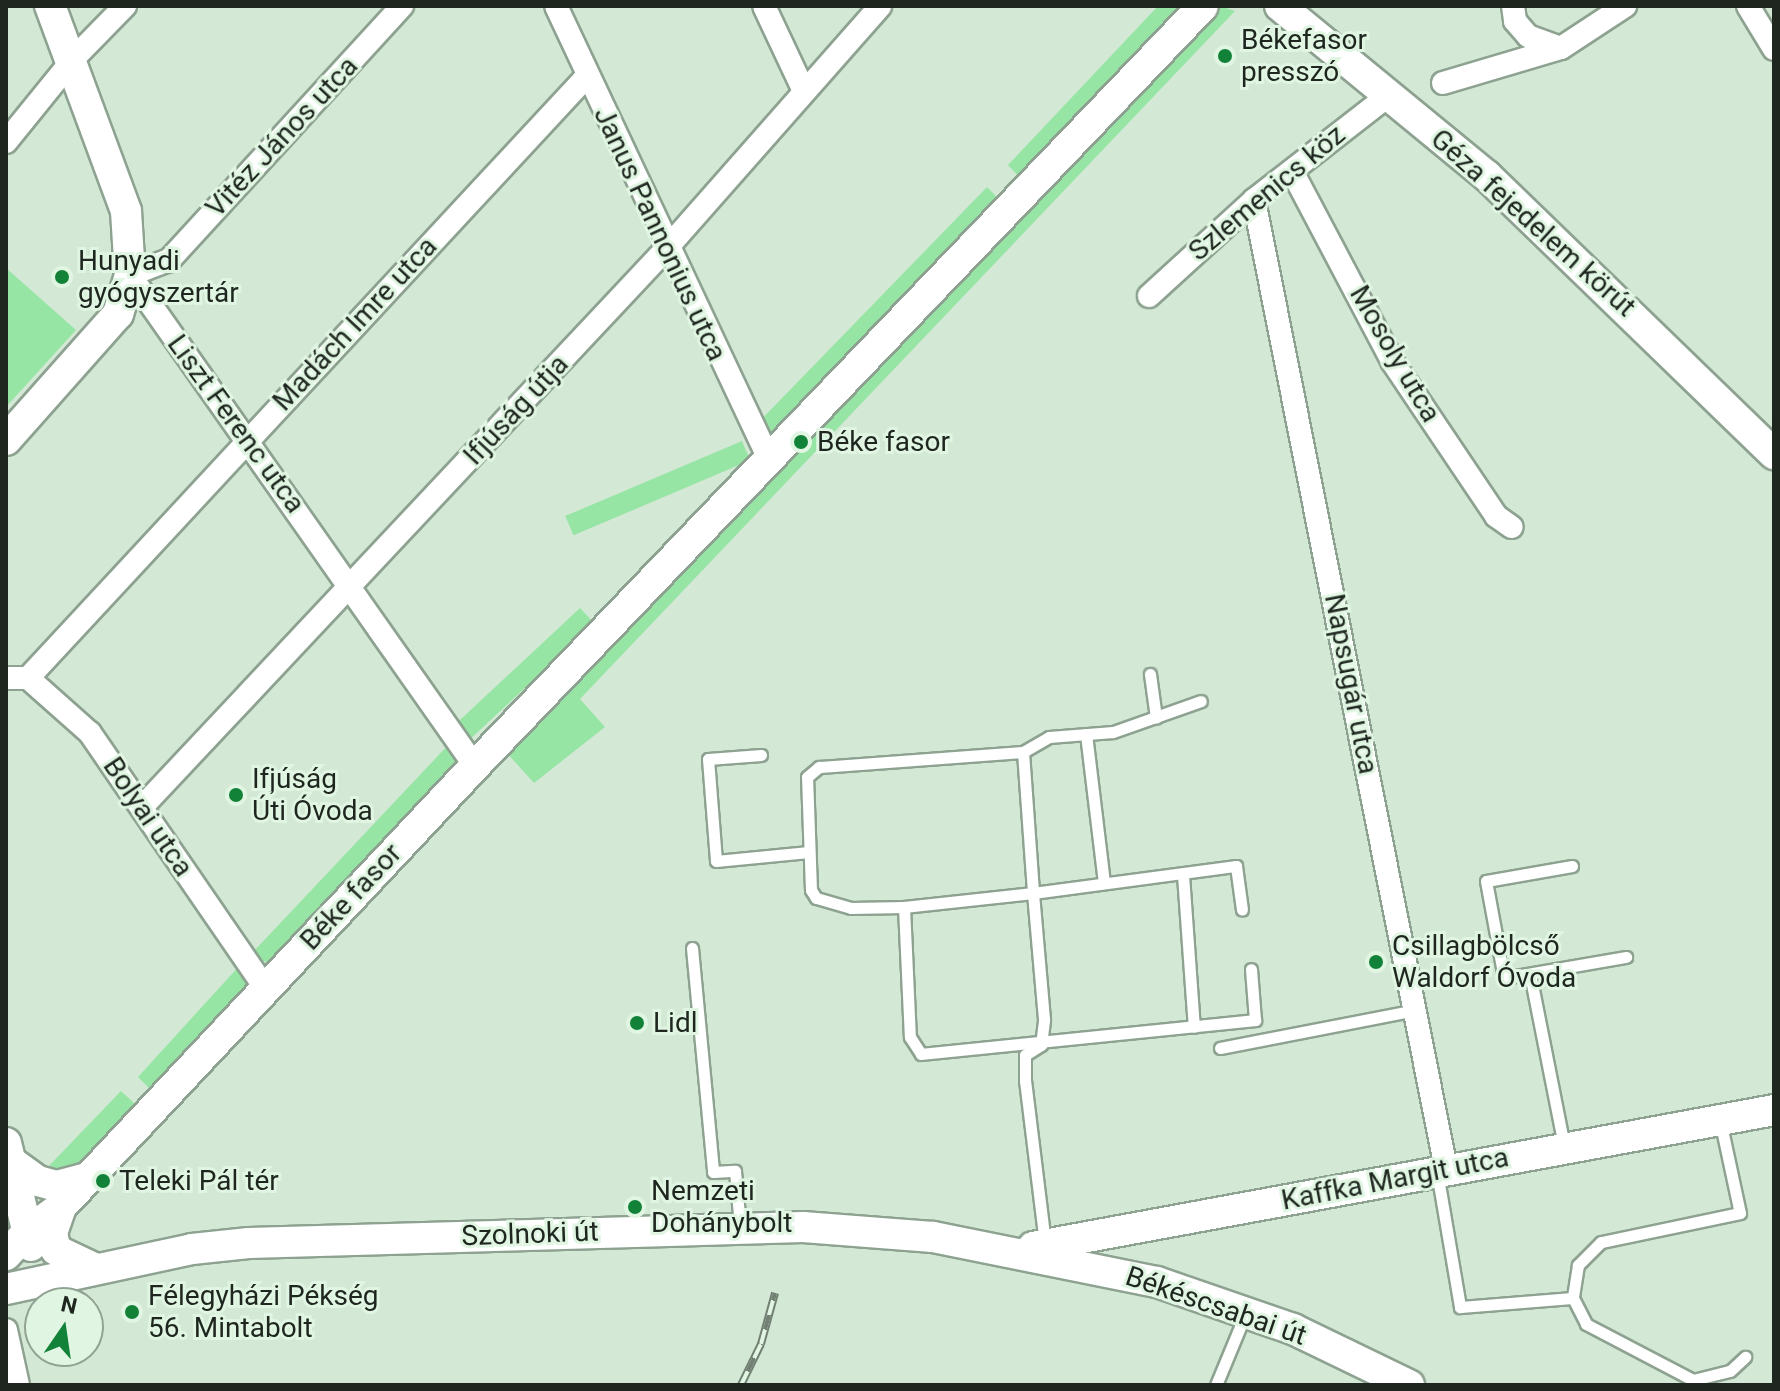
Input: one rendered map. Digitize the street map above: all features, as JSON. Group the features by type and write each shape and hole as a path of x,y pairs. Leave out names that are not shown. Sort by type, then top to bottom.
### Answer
{"street":[{"path":"6,440 118,314 130,275 126,211 74,58 50,6"},
{"path":"6,142 74,58 125,6"},
{"name":"Vitéz János utca","path":"130,275 169,260 402,6"},
{"name":"Janus Pannonius utca","path":"556,6 586,77 769,459"},
{"path":"764,6 803,89"},
{"name":"Ifjúság útja","path":"143,806 352,587 667,248 803,89 880,6"},
{"name":"Béke fasor","path":"28,1231 61,1207 475,766 1203,6"},
{"name":"Géza fejedelem körút","path":"1280,6 1520,207 1774,454"},
{"path":"1513,6 1515,21 1528,36 1561,48"},
{"path":"1443,83 1561,48 1625,6"},
{"path":"1748,6 1774,49"},
{"name":"Madách Imre utca","path":"17,678 247,439 586,77"},
{"name":"Szlemenics köz","path":"1149,296 1254,200 1389,95"},
{"name":"Mosoly utca","path":"1292,171 1392,361 1496,516 1512,527"},
{"name":"Napsugár utca","path":"1254,200 1417,1010 1442,1170"},
{"name":"Liszt Ferenc utca","path":"130,275 475,766"},
{"name":"Bolyai utca","path":"17,678 90,733 265,988"},
{"name":"Kaffka Margit utca","path":"1015,1250 1774,1110"},
{"path":"8,1152 38,1181 57,1186 84,1179"},
{"path":"8,1152 40,1279"},
{"path":"56,1250 52,1233 61,1207"},
{"name":"Szolnoki út","path":"6,1289 94,1268 249,1243 740,1227 933,1237 1015,1250"},
{"path":"28,1231 56,1250 94,1268"},
{"path":"6,1255 28,1231"},
{"name":"Békéscsabai út","path":"1015,1250 1157,1282 1247,1312 1409,1385"},
{"path":"6,1330 18,1385"}],"lane":[{"path":"1150,674 1156,718"},
{"path":"1201,701 1156,718 1086,734 1049,737 1023,752 819,767 806,783 809,852 816,898 851,908 904,907 1183,875 1236,866 1242,910"},
{"path":"1086,734 1104,883"},
{"path":"1023,752 1044,1019 1041,1045"},
{"path":"761,755 708,759 716,861 809,852"},
{"path":"1572,866 1486,881 1504,978 1626,957"},
{"path":"1183,875 1194,1027"},
{"path":"904,907 910,1037 921,1054 1041,1045 1255,1020 1251,969"},
{"path":"692,948 713,1172 735,1171 740,1227"},
{"path":"1530,974 1565,1147"},
{"path":"1220,1048 1417,1010"},
{"path":"1041,1045 1025,1055 1025,1081 1045,1244"},
{"path":"1719,1120 1740,1213 1601,1242 1578,1265 1573,1298 1586,1324 1693,1380 1730,1371 1745,1357"},
{"path":"1442,1170 1460,1307 1573,1298"},
{"path":"1216,1385 1247,1312"}],"green space":[{"path":"1158,6 1185,6 1020,178 1008,165"},
{"path":"1220,6 1235,11 580,699 605,727 534,783 506,752"},
{"path":"987,187 1002,202 780,433 769,435 757,424"},
{"path":"6,268 76,330 6,407"},
{"path":"742,441 750,460 573,535 565,516"},
{"path":"580,608 594,623 470,739 456,724"},
{"path":"450,743 461,762 269,963 261,960 254,951"},
{"path":"241,964 249,975 248,985 151,1090 138,1077"},
{"path":"121,1091 135,1104 76,1168 62,1175 46,1169"}],"railway":[{"path":"741,1385 761,1344 775,1293"}],"place":[{"name":"Békefasor presszó","path":"1225,56"},
{"name":"Hunyadi gyógyszertár","path":"62,277"},
{"name":"Béke fasor","path":"801,442"},
{"name":"Ifjúság Úti Óvoda","path":"236,795"},
{"name":"Csillagbölcső Waldorf Óvoda","path":"1376,962"},
{"name":"Lidl","path":"637,1023"},
{"name":"Teleki Pál tér","path":"103,1181"},
{"name":"Nemzeti Dohánybolt","path":"635,1207"},
{"name":"Félegyházi Pékség 56. Mintabolt","path":"132,1312"}]}
